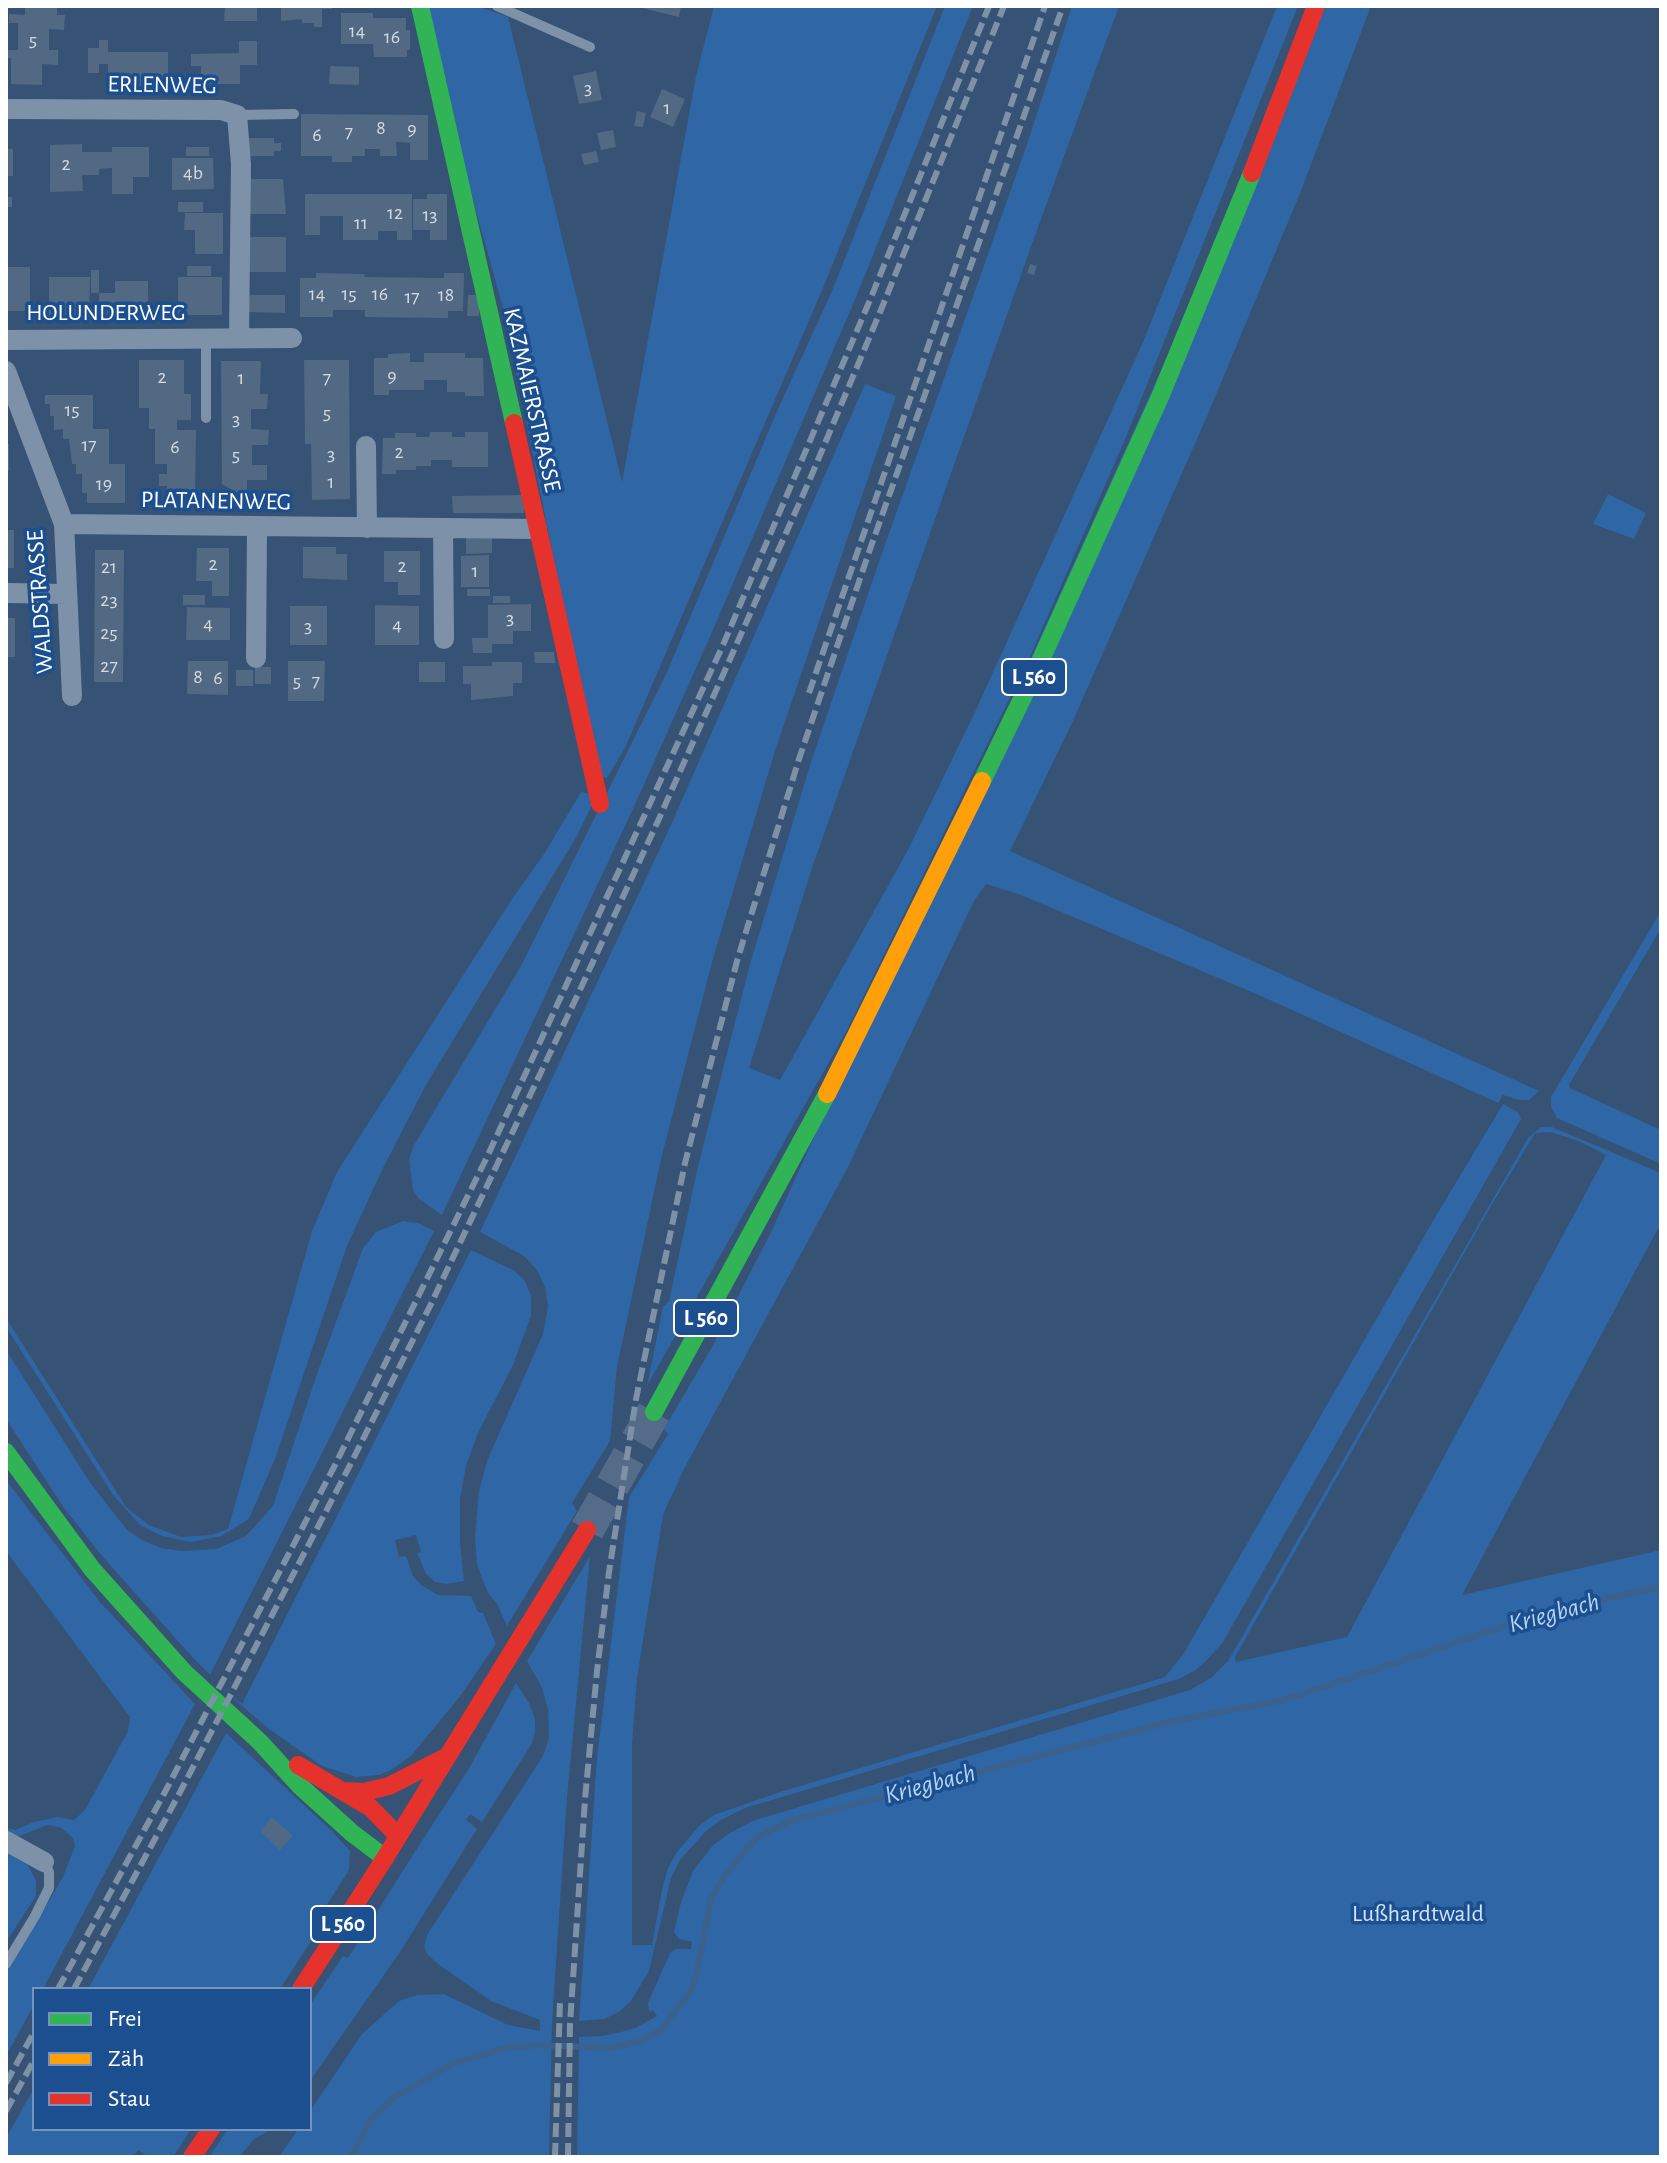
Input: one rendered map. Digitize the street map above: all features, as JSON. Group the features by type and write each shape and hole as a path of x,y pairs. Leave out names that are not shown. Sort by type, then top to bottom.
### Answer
{"main road":[{"name":"KAZMAIERSTRASSE","path":"420,6 600,804"},
{"name":"L 560","path":"654,1412 794,1158 877,997 1039,664 1160,397 1248,183 1316,6"},
{"path":"6,1452 115,1598 184,1672 260,1742 299,1785 385,1858"},
{"name":"L 560","path":"302,1987 587,1530"},
{"path":"260,1742 371,1808 398,1836"},
{"path":"343,1791 378,1789 404,1780 447,1757"},
{"path":"192,2157 210,2131"}],"street":[{"name":"ERLENWEG","path":"6,109 221,110 237,115 241,164 239,338"},
{"name":"HOLUNDERWEG","path":"6,340 292,338"},
{"name":"WALDSTRASSE","path":"6,371 15,418 64,524 72,696"},
{"path":"366,446 367,528"},
{"name":"PLATANENWEG","path":"64,524 537,529"},
{"path":"256,658 257,528"},
{"path":"443,528 444,639"},
{"path":"6,593 66,594"},
{"path":"6,1841 44,1862"}],"lane":[{"path":"497,6 590,47"},
{"path":"237,115 294,114"},
{"name":"HOLUNDERWEG","path":"206,338 206,418"},
{"path":"6,1964 49,1888 49,1872 44,1862"}],"green space":[{"path":"425,6 477,6 508,17 622,482 696,76 714,6 937,6 823,288 625,748 607,778 597,776 505,315 454,132"},
{"path":"945,6 973,6 857,295 633,809 442,1215 419,1199 413,1190 409,1159 414,1145 521,966 667,672 778,409 832,291"},
{"path":"1072,6 1119,6 812,868 749,1068 780,1080 909,848 974,714 1143,342 1277,6 1298,6 1124,442 1029,659 847,1030 647,1386 663,1307 669,1301 698,1166 750,964 811,762 1026,147"},
{"path":"1326,6 1371,6 1301,191 1208,414 1073,721 1010,851 1539,1091 1529,1100 1503,1095 1498,1103 1261,996 1021,895 986,884 974,901 846,1171 684,1469 663,1515 637,1678 632,1744 632,1945 652,1945 668,1868 700,1825 714,1815 780,1792 1165,1677 1184,1653 1503,1104 1518,1112 1521,1119 1223,1642 1207,1660 1179,1679 745,1808 721,1820 705,1832 680,1860 671,1878 649,1971 631,2001 619,2012 604,2019 579,2021 597,1757 629,1497 668,1434 664,1429 712,1347 772,1230"},
{"path":"865,384 896,396 775,751 714,955 661,1159 617,1367 610,1441 572,1503 577,1511 507,1626 488,1593 477,1565 475,1538 479,1491 487,1461 543,1334 548,1307 545,1287 537,1270 524,1256 480,1232 670,827"},
{"path":"1608,494 1646,513 1634,539 1593,524"},
{"path":"581,792 591,794 593,803 577,836 426,1085 347,1246 275,1459 249,1519 221,1536 191,1542 162,1536 140,1525 113,1495 6,1327 6,1318 126,1507 149,1525 181,1537 211,1535 228,1529 312,1231 337,1172"},
{"path":"1661,911 1661,928 1569,1085 1661,1130 1661,1164 1557,1118 1551,1107 1551,1097"},
{"name":"Lußhardtwald","path":"1541,1127 1552,1127 1661,1173 1661,1223 1462,1595 1661,1550 1661,2157 577,2157 579,2037 621,2032 657,2016 653,2010 649,2012 648,2003 670,1953 676,1949 691,1949 692,1942 679,1939 674,1932 681,1902 693,1871 713,1845 752,1821 1190,1690 1212,1677 1228,1661 1528,1138","holes":["1550,1132 1579,1141 1606,1155 1347,1637 1236,1662 1235,1657 1535,1133"]},
{"path":"403,1221 418,1223 434,1231 210,1675 102,1556 64,1508 6,1419 6,1350 89,1481 127,1530 161,1548 182,1551 216,1549 246,1536 273,1506 363,1248 376,1232"},
{"path":"471,1250 515,1271 525,1281 531,1296 531,1316 513,1365 478,1433 466,1466 460,1499 464,1581 435,1582 426,1574 417,1553 421,1552 416,1535 395,1540 399,1557 406,1556 413,1576 421,1585 438,1595 471,1596 478,1612 483,1613 496,1644 461,1695 411,1756 379,1775 356,1777 322,1766 269,1729 242,1706 215,1679 242,1704"},
{"path":"6,1480 100,1602 195,1704 44,1987 32,1987 32,2009 6,2056 6,1973 63,1877 75,1846 73,1838 60,1827 47,1825 15,1838 6,1836 6,1828 15,1830 57,1817 74,1820 85,1810 128,1731 130,1717 6,1551"},
{"path":"590,1556 567,1798 552,2023 549,2157 279,2157 297,2131 312,2131 312,2108 362,2034 399,2001 417,1995 444,1994 508,2025 540,2031 540,2020 491,2001 438,1964 427,1954 424,1946 427,1935 543,1756 549,1738 548,1709 542,1688 527,1661"},
{"path":"516,1683 535,1719 531,1745 482,1822 470,1814 466,1820 477,1829 400,1952 312,2078 312,2002 343,1956 348,1958 468,1770"},
{"path":"226,1733 350,1851 349,1870 311,1930 315,1935 281,1987 89,1987"},
{"path":"6,1852 28,1865 36,1881 36,1896 6,1942"},
{"path":"32,2092 32,2131 190,2131 173,2157 148,2157 138,2150 133,2157 6,2157 6,2138"},
{"path":"227,2131 268,2131 254,2139 239,2157 209,2157"}],"building":[{"path":"25,6 57,6 57,15 65,15 64,30 49,29 49,50 58,50 58,65 42,64 42,85 11,84 11,58 6,58 6,50 18,50 18,23 9,23 9,14 25,15"},
{"path":"225,6 257,6 257,21 224,21"},
{"path":"281,6 332,6 332,9 322,9 322,27 314,27 314,23 302,23 302,19 281,21"},
{"path":"634,6 681,6 679,17"},
{"path":"341,13 373,13 373,18 406,18 406,30 410,30 407,57 374,57 373,44 341,44"},
{"path":"99,40 108,40 108,52 168,52 168,86 108,86 108,64 99,64 99,73 88,73 88,48 99,48"},
{"path":"239,41 257,41 257,65 240,65 240,84 201,84 201,66 191,66 191,54 239,53"},
{"path":"330,66 359,67 359,85 329,84"},
{"path":"596,71 602,100 579,104 573,76"},
{"path":"662,89 685,99 673,127 650,117"},
{"path":"637,111 646,113 643,127 634,126"},
{"path":"301,114 428,115 428,160 410,160 410,143 396,142 397,156 380,156 380,149 365,149 365,156 352,156 352,162 332,162 332,156 301,156"},
{"path":"613,130 616,147 601,150 597,133"},
{"path":"248,138 274,138 274,143 281,143 281,151 274,151 274,156 248,156"},
{"path":"82,144 82,152 112,152 112,147 149,147 149,177 133,177 133,194 112,194 112,168 99,169 99,175 82,175 83,191 50,192 50,145"},
{"path":"186,147 209,147 209,156 186,156"},
{"path":"6,149 13,149 13,176 6,176"},
{"path":"596,151 599,162 584,165 581,154"},
{"path":"172,158 213,158 214,189 172,190"},
{"path":"247,179 283,179 286,214 247,214"},
{"path":"305,194 412,194 412,240 397,240 397,231 378,231 378,240 343,240 343,216 320,216 320,235 305,235"},
{"path":"427,194 447,194 447,240 430,240 430,230 413,230 413,199 427,199"},
{"path":"6,197 12,197 12,207 6,207"},
{"path":"178,202 203,202 203,212 178,212"},
{"path":"185,213 223,213 223,254 195,254 195,230 184,230"},
{"path":"245,237 286,237 286,272 245,272"},
{"path":"1030,264 1037,266 1034,275 1027,273"},
{"path":"187,266 211,266 211,276 187,276"},
{"path":"6,267 30,267 30,311 6,311"},
{"path":"91,270 99,270 99,293 91,293"},
{"path":"316,273 444,278 444,273 464,273 463,311 448,311 448,318 365,317 365,310 333,310 333,317 300,317 300,278 316,278"},
{"path":"49,277 90,277 89,316 49,316"},
{"path":"178,277 222,277 222,315 178,315"},
{"path":"115,281 148,281 148,315 99,314 99,293 115,293"},
{"path":"247,295 285,295 285,313 247,312"},
{"path":"468,295 480,295 479,316 467,316"},
{"path":"410,353 410,362 424,362 424,353 465,353 465,358 483,358 484,396 447,392 447,380 424,380 424,390 389,390 389,395 374,395 374,358"},
{"path":"139,360 184,360 184,394 191,394 191,420 177,420 177,430 196,430 195,493 167,493 167,486 159,486 159,474 167,474 167,464 155,464 155,429 149,429 149,408 139,408"},
{"path":"304,360 349,360 350,499 312,500 311,444 305,444"},
{"path":"221,361 261,361 260,394 268,394 267,409 251,409 251,429 269,430 268,445 252,445 252,465 267,465 267,480 247,480 247,499 222,484"},
{"path":"45,395 93,395 93,429 109,429 109,464 125,464 125,503 87,503 87,493 82,493 82,474 76,474 76,464 72,464 69,439 63,439 63,429 54,430 54,416 50,416 50,404 45,404"},
{"path":"430,432 452,432 452,437 465,437 465,432 488,432 488,467 452,467 452,460 431,460 431,466 416,466 416,470 382,474 383,438 395,438 395,433 416,433 416,437 429,437"},
{"path":"6,444 9,444 9,471 6,471"},
{"path":"524,495 524,513 453,513 452,496"},
{"path":"6,530 14,530 14,568 6,568"},
{"path":"492,537 492,553 466,554 466,538"},
{"path":"303,547 336,547 336,554 347,554 347,580 303,578"},
{"path":"197,548 229,548 229,596 212,596 212,581 196,581"},
{"path":"95,550 124,550 123,682 94,682"},
{"path":"384,551 420,551 420,595 398,595 398,582 384,582"},
{"path":"489,555 489,587 461,587 461,556"},
{"path":"467,589 490,589 490,596 467,596"},
{"path":"183,595 205,595 205,605 183,605"},
{"path":"493,596 510,596 510,603 493,603"},
{"path":"531,604 531,631 513,631 513,644 492,644 492,653 473,653 472,638 488,638 488,605"},
{"path":"375,605 419,606 419,645 375,645"},
{"path":"290,606 327,606 327,645 290,645"},
{"path":"187,607 230,608 230,640 186,640"},
{"path":"6,618 15,618 15,657 6,657"},
{"path":"534,652 554,652 555,663 535,663"},
{"path":"188,661 228,661 228,695 187,694"},
{"path":"288,661 325,661 324,701 288,701"},
{"path":"419,662 445,662 445,682 419,682"},
{"path":"492,662 522,662 522,683 513,683 513,696 471,700 471,684 463,684 463,666 492,666"},
{"path":"255,667 271,667 271,684 255,684"},
{"path":"236,670 253,670 253,686 236,686"},
{"path":"272,1817 293,1836 280,1850 260,1831"}],"waterway":[{"name":"Kriegbach","path":"351,2157 372,2118 394,2097 455,2063 505,2048 541,2045 609,2048 638,2042 661,2030 691,1991 711,1898 756,1838 790,1821 1169,1722 1284,1700 1555,1609 1661,1587"}],"tunnel":[{"path":"587,1530 654,1412"}],"railway":[{"path":"59,1987 166,1790 336,1463 487,1157 723,645 870,300 989,6"},
{"path":"75,1987 348,1469 430,1306 579,992 810,479 1004,6"},
{"path":"809,693 1045,6"},
{"path":"568,2157 570,2024 597,1671 636,1399 685,1163 737,961 799,759 869,552 1063,6"},
{"path":"555,2157 560,2001"},
{"path":"6,2083 32,2036"},
{"path":"6,2111 32,2064"}],"traffic: fast":[{"path":"420,6 514,423"},
{"path":"982,781 1039,664 1160,397 1252,173"},
{"path":"654,1412 827,1094"},
{"path":"6,1452 92,1569 184,1672 260,1742 299,1785 385,1858"}],"traffic: slow":[{"path":"827,1094 982,781"}],"traffic: jam":[{"path":"1252,173 1316,6"},
{"path":"514,423 600,804"},
{"path":"302,1987 587,1530"},
{"path":"343,1791 364,1792 389,1786 446,1757"},
{"path":"298,1765 371,1808 398,1836"},
{"path":"192,2157 210,2131"}]}
